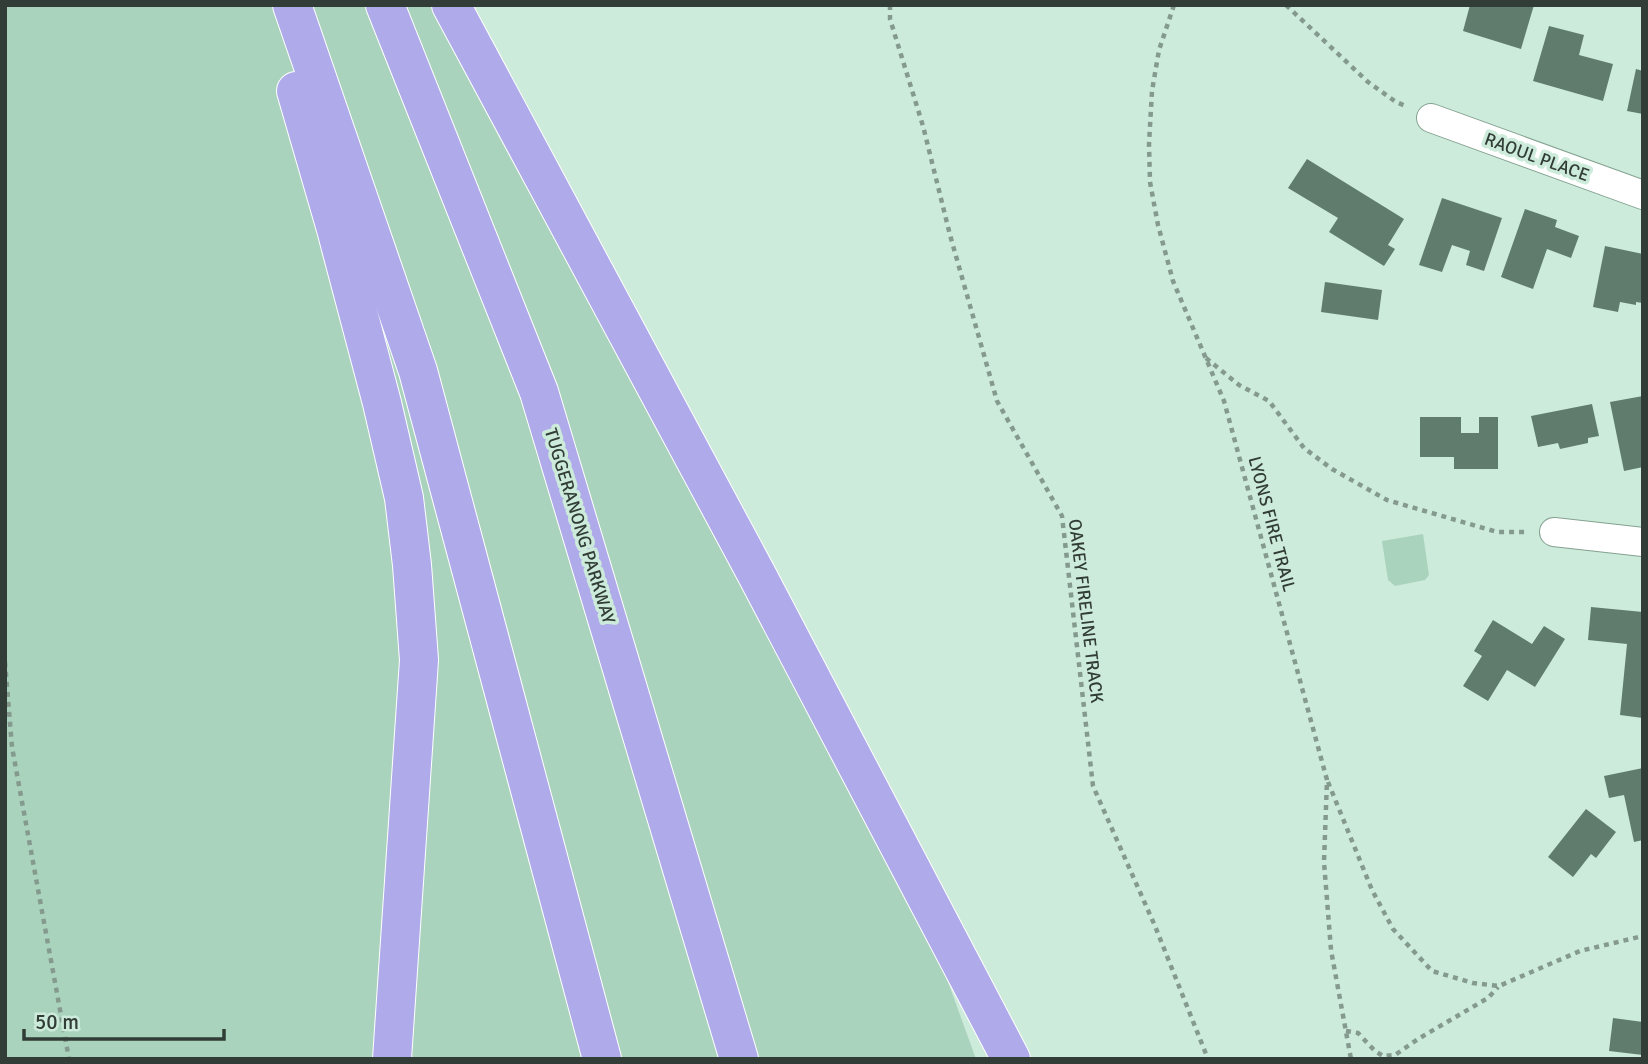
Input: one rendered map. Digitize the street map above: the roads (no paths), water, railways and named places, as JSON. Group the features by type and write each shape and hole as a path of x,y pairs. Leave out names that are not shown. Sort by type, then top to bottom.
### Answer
{"highway":[{"path":"270,5 336,229 401,484 408,525 419,660 392,1059"},
{"path":"292,5 418,371 602,1059"},
{"name":"TUGGERANONG PARKWAY","path":"385,5 540,392 739,1059"},
{"path":"451,5 750,562 1011,1059"}],"street":[{"name":"RAOUL PLACE","path":"1431,118 1643,195"},
{"path":"1554,532 1643,542"}]}
